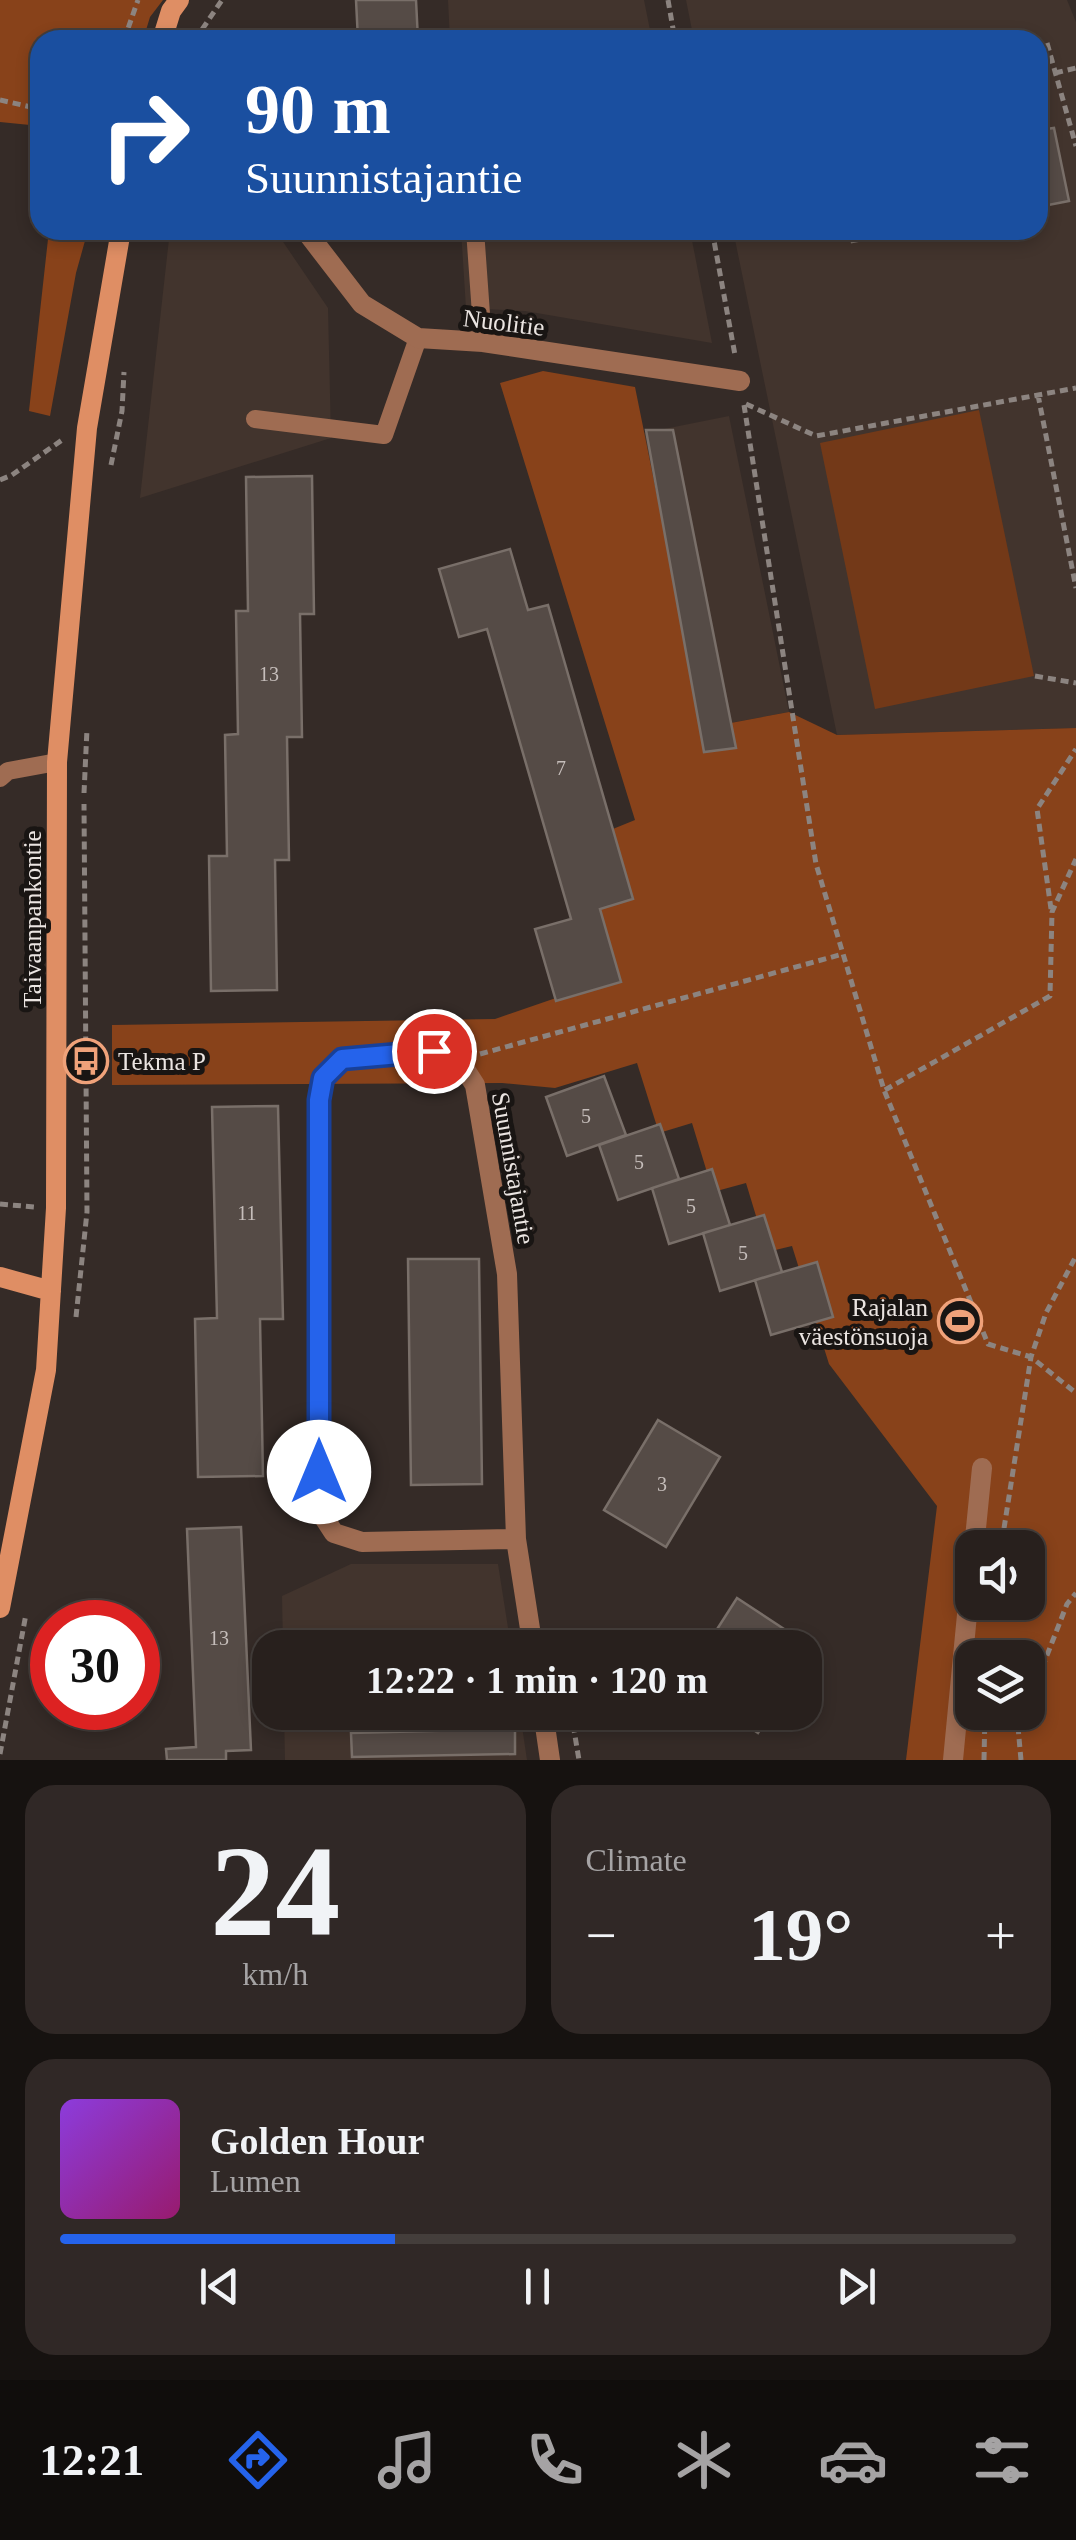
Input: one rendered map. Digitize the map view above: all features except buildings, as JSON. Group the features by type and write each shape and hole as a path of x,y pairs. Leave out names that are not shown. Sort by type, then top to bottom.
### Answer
{"street":[{"path":"165,30 171,11 180,0"},
{"name":"Taivaanpankontie","path":"0,1608 46,1370 56,1208 57,762 87,428 119,240"},
{"name":"Nuolitie","path":"314,240 362,304 418,338 483,342 742,392"},
{"path":"459,1060 434,1051 342,1059 323,1078 319,1100 319,1510 334,1533 362,1542 516,1539"},
{"name":"Suunnistajantie","path":"459,1060 475,1085 507,1274 516,1539 530,1630"},
{"path":"0,1278 50,1291"},
{"path":"976,1530 982,1468"},
{"path":"953,1760 967,1620"},
{"path":"545,1730 550,1760"}],"lane":[{"path":"476,240 483,342"},
{"path":"255,419 384,435 418,338"},
{"path":"0,778 8,771 57,762"}],"path":[{"path":"128,30 138,0"},
{"path":"201,30 222,0"},
{"path":"668,0 673,30"},
{"path":"1048,48 1076,146"},
{"path":"1055,73 1076,68"},
{"path":"0,100 30,107"},
{"path":"714,240 742,392 816,864 884,1090 988,1344 1031,1357 1076,1393"},
{"path":"110,467 122,411 124,359"},
{"path":"742,392 816,436 1076,388"},
{"path":"1038,395 1076,588"},
{"path":"0,480 62,440 61,459"},
{"path":"1034,676 1076,683"},
{"path":"87,1212 84,790 88,715"},
{"path":"884,1090 1050,996 1052,912 1037,810 1076,749"},
{"path":"1052,912 1076,859"},
{"path":"459,1060 843,954"},
{"path":"1004,1530 1031,1357 1046,1313 1076,1256"},
{"path":"1045,1662 1076,1593"},
{"path":"574,1730 580,1760"},
{"path":"984,1760 985,1730"},
{"path":"1018,1730 1020,1760"}],"shaded area":[{"path":"0,0 163,0 146,30 30,30 30,125 0,122"},
{"path":"448,0 644,0 650,30 450,30"},
{"path":"686,0 1067,0 1076,22 1076,728 837,735 735,240 1048,240 1048,30 692,30"},
{"path":"48,240 85,240 50,416 29,411"},
{"path":"169,240 282,240 328,308 331,438 140,498"},
{"path":"462,240 692,240 712,343 525,311 466,308"},
{"path":"543,371 635,387 704,728 789,712 837,735 1076,728 1076,1760 906,1760 937,1506 829,1364 792,1246 767,1252 746,1183 713,1192 692,1123 659,1133 637,1063 555,1088 502,1083 112,1085 112,1025 495,1019 611,979 590,912 603,833 635,820 500,383"},
{"path":"979,410 1034,676 875,709 820,443"},
{"path":"729,416 789,712 703,728 644,433"},
{"path":"351,1564 498,1564 508,1630 283,1630 282,1596"},
{"path":"284,1730 523,1730 527,1760 285,1760"}],"place":[{"name":"Tekma P","path":"86,1061"},
{"name":"Rajalan väestönsuoja","path":"960,1321"}],"route":[{"path":"319,1472 319,1100 323,1078 342,1059 434,1051"}]}
